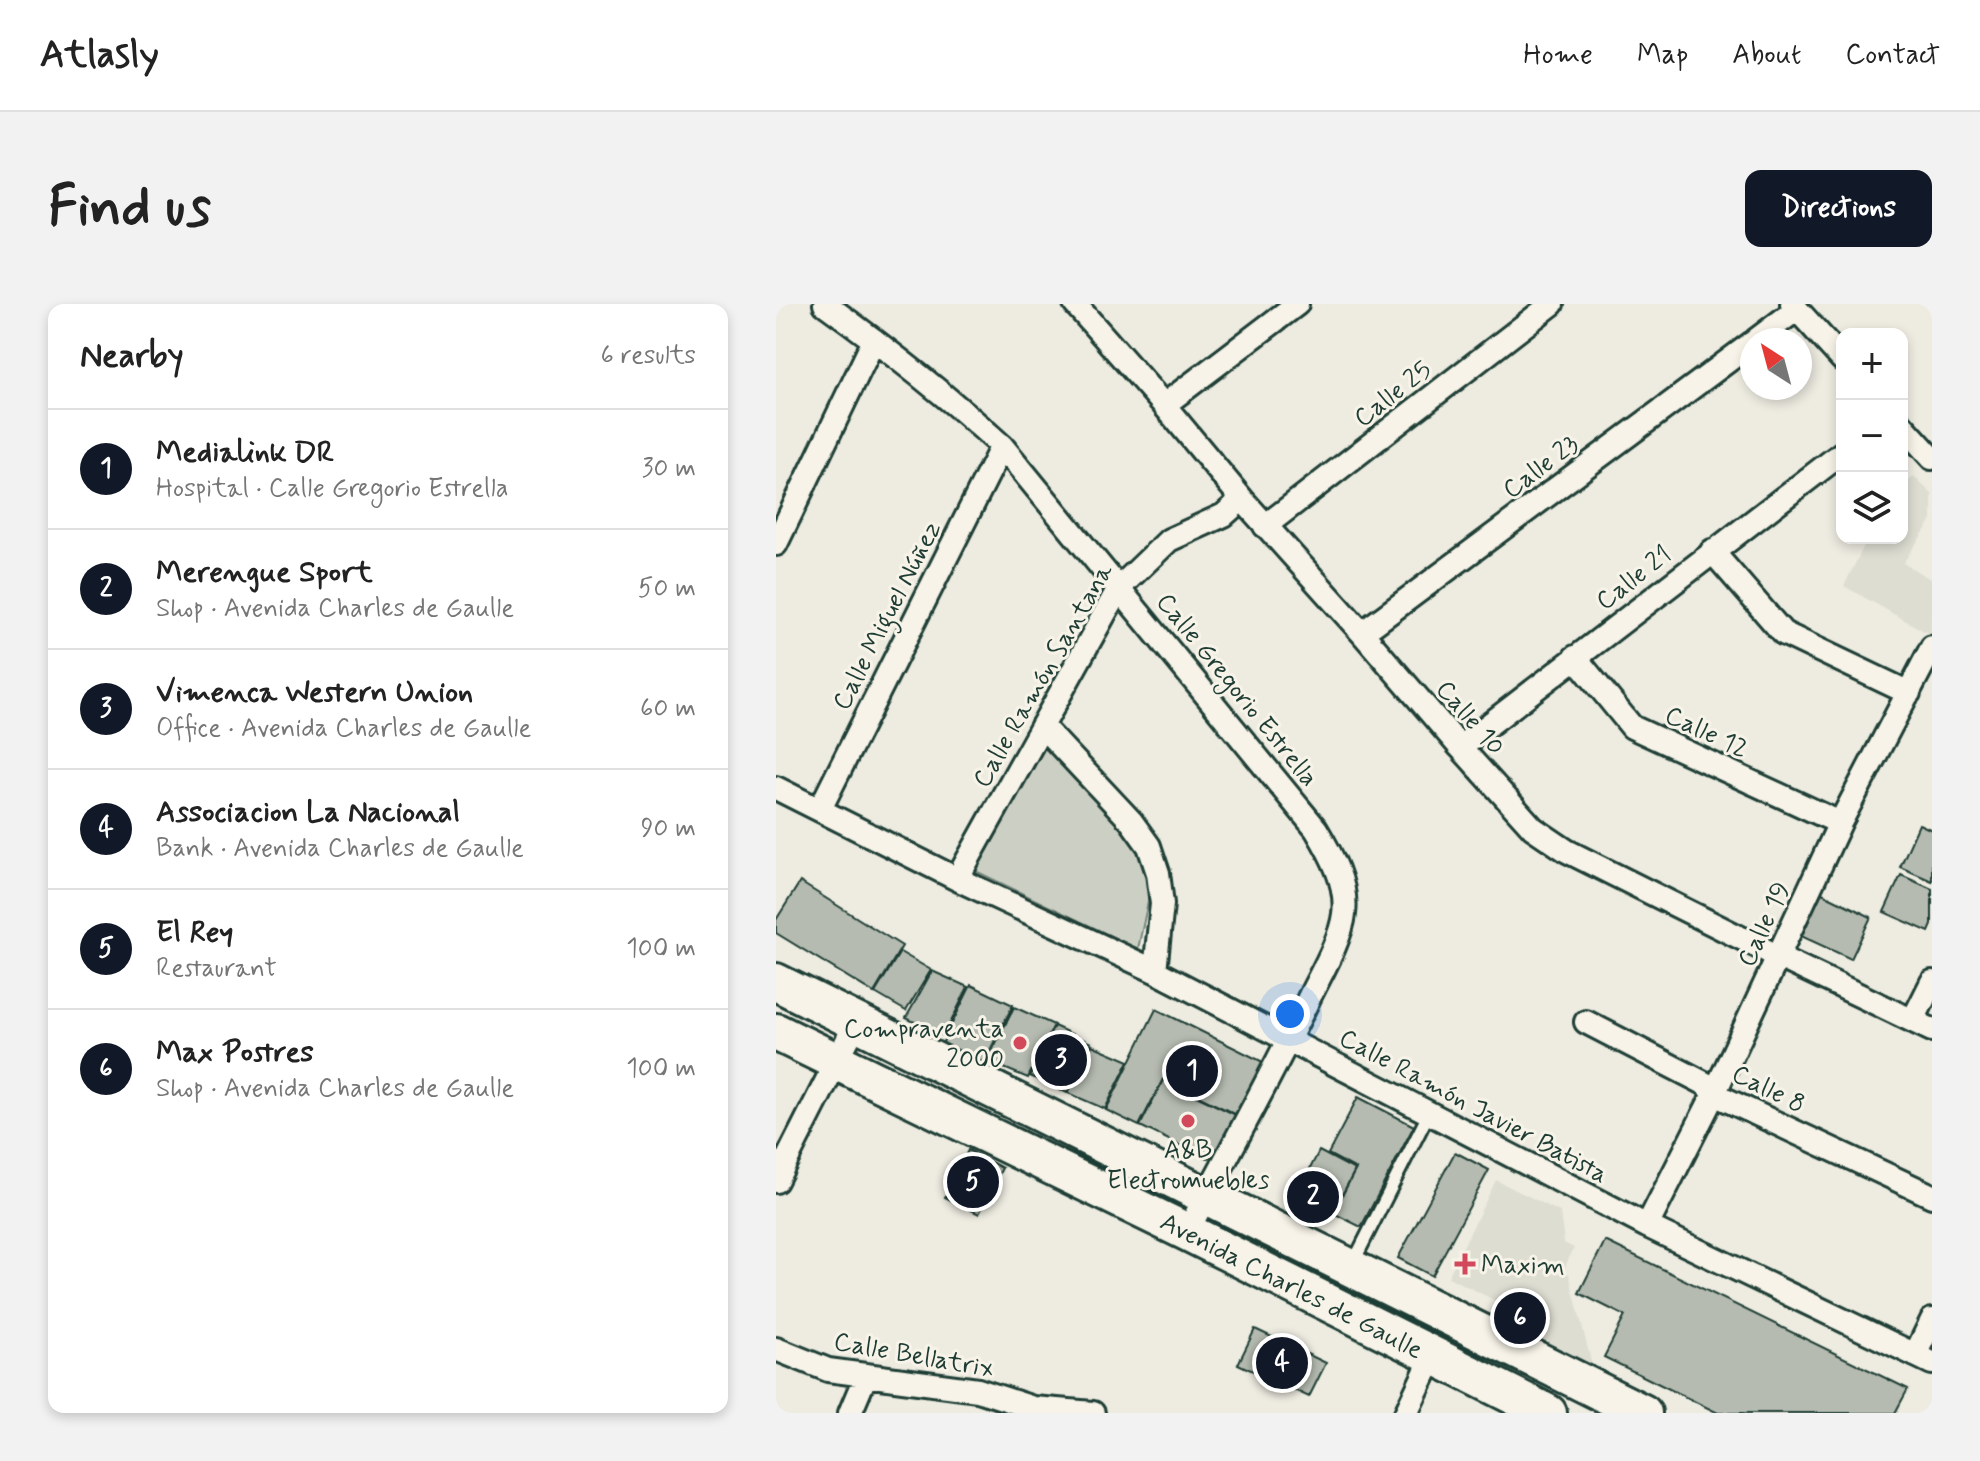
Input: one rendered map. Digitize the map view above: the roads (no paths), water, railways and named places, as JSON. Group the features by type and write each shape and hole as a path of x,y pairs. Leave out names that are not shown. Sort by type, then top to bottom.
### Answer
{"main road":[{"name":"Avenida Charles de Gaulle","path":"776,982 1643,1413"},
{"name":"Avenida Charles de Gaulle","path":"776,1032 1187,1232 1548,1413"}],"street":[{"name":"Calle Gregorio Estrella","path":"825,304 964,412 1002,446 1316,829 1331,854 1344,893 1344,915 1334,947 1289,1040 1187,1232"},
{"name":"Calle 10","path":"1075,304 1265,526 1533,828 1567,851 1922,1025"},
{"path":"1164,405 1297,304"},
{"name":"Calle 25","path":"1265,526 1552,304"},
{"path":"1795,307 1836,352"},
{"name":"Calle 23","path":"1770,328 1795,307"},
{"path":"776,544 874,340"},
{"name":"Calle 23","path":"1362,633 1740,352"},
{"path":"1908,432 1932,458"},
{"name":"Calle Miguel Núñez","path":"820,809 1002,446"},
{"name":"Calle 21","path":"1460,747 1836,458"},
{"name":"Calle Ramón Santana","path":"957,879 1119,588 1169,540 1224,515 1242,499"},
{"path":"1712,551 1783,633 1909,693"},
{"name":"Calle 19","path":"1647,1226 1714,1094 1840,823 1932,647"},
{"name":"Calle 12","path":"1575,657 1632,727 1840,823"},
{"path":"1042,726 1131,821 1149,846 1158,873 1162,904 1155,971"},
{"name":"Calle Ramón Javier Batista","path":"776,788 957,879 1155,971 1647,1226 1923,1359"},
{"path":"1922,1025 1932,982"},
{"path":"776,1181 857,1021"},
{"name":"Calle 8","path":"1586,1022 1706,1084 1714,1094 1932,1196"},
{"path":"1923,1359 1932,1320"},
{"name":"Calle Bellatrix","path":"776,1349 828,1370 978,1390 1031,1410 1093,1413"},
{"path":"1406,1413 1433,1356"},
{"path":"850,1413 866,1375"}],"lane":[{"path":"1351,1268 1429,1113"}],"place":[{"name":"Compraventa 2000","path":"1020,1043"},
{"name":"Vimenca Western Union","path":"1061,1060"},
{"name":"Medialink DR","path":"1192,1071"},
{"name":"A&B Electromuebles","path":"1188,1121"},
{"name":"El Rey","path":"973,1182"},
{"name":"Merengue Sport","path":"1313,1197"},
{"name":"Maxim","path":"1465,1264"},
{"name":"Max Postres","path":"1520,1318"},
{"name":"Associacion La Nacional","path":"1282,1363"}]}
